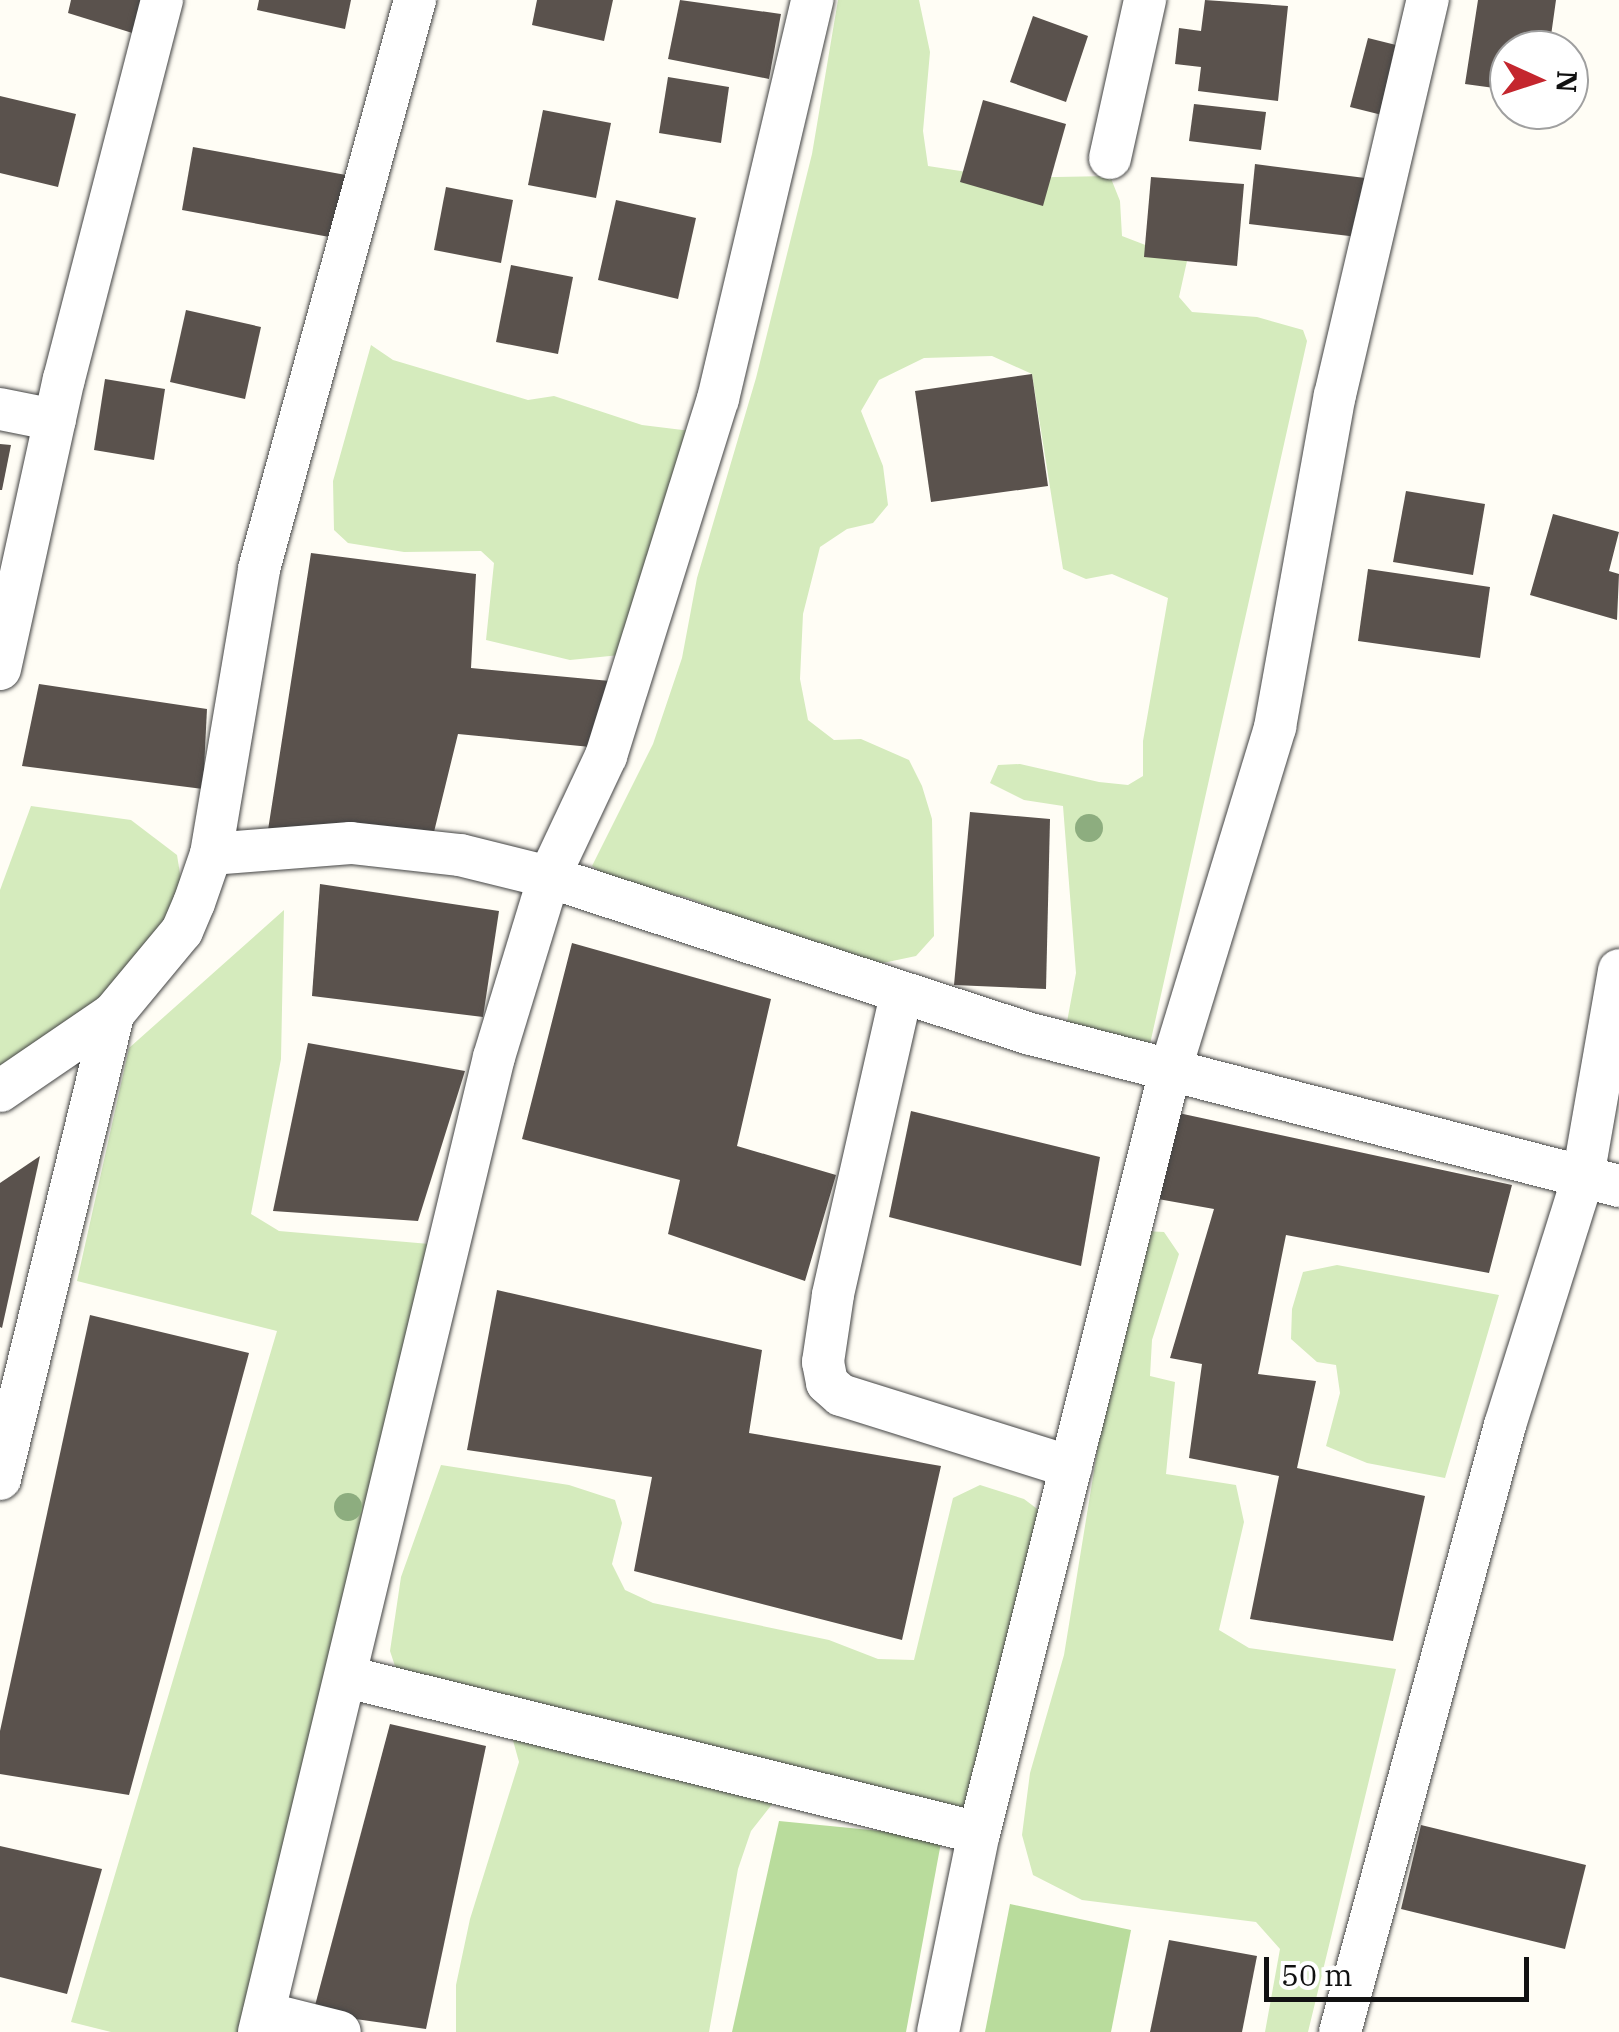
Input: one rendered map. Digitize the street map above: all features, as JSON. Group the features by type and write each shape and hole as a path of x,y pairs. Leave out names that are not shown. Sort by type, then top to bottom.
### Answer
{"street":[{"path":"0,669 55,420 162,0"},
{"path":"0,1091 112,1014 182,931 211,854 259,569 415,0"},
{"path":"340,2032 261,2022 494,1058 550,876 606,756 718,399 812,0"},
{"path":"1110,158 1145,0"},
{"path":"938,2032 979,1834 1170,1071 1275,727 1335,395 1428,0"},
{"path":"0,409 55,420"},
{"path":"211,854 351,842 411,847 550,876 901,995 1170,1071 1601,1181"},
{"path":"1340,2032 1505,1425 1601,1181 1619,970"},
{"path":"901,995 834,1294 823,1362 827,1383 840,1395 1071,1467"},
{"path":"0,1479 112,1014"},
{"path":"347,1677 979,1834"}],"green space":[{"path":"838,0 919,0 930,52 923,131 928,166 1006,178 1110,176 1120,201 1122,236 1187,261 1179,297 1192,312 1257,317 1303,330 1307,341 1148,1053 1067,1022 1076,973 1063,806 1024,800 990,783 998,765 1020,764 1128,785 1143,776 1143,741 1168,598 1112,574 1086,579 1063,569 1032,374 992,356 924,358 879,380 861,411 883,466 888,505 873,523 847,529 820,547 803,614 800,679 808,720 834,740 861,739 909,760 922,786 932,819 934,936 916,956 864,967 688,898 610,879 592,866 653,744 682,658 697,578 756,378 812,154"},
{"path":"371,345 393,360 528,400 554,396 642,425 699,432 620,655 570,660 486,640 494,563 481,551 404,552 348,543 334,530 333,481"},
{"path":"31,806 131,820 177,855 186,911 153,965 0,1090 0,890"},
{"path":"284,910 281,1059 251,1214 279,1231 441,1245 246,2032 111,2032 71,2022 277,1331 77,1281 129,1048"},
{"path":"1144,1231 1164,1232 1179,1254 1152,1340 1150,1376 1175,1382 1166,1474 1236,1485 1244,1522 1219,1630 1249,1648 1396,1669 1308,2032 1265,2032 1280,1949 1256,1922 1082,1900 1033,1875 1022,1835 1030,1773 1064,1655 1099,1440"},
{"path":"1337,1265 1499,1295 1445,1478 1367,1463 1326,1446 1340,1393 1336,1365 1317,1362 1291,1339 1292,1309 1303,1272"},
{"path":"441,1465 569,1485 615,1500 622,1523 612,1564 625,1590 653,1603 829,1640 878,1659 914,1660 953,1498 980,1485 1024,1499 1044,1514 980,1809 777,1798 751,1831 738,1869 709,2032 456,2032 456,1985 470,1919 519,1762 509,1726 410,1711 390,1651 401,1577"},
{"path":"779,1821 942,1837 906,2032 732,2032"},
{"path":"1010,1904 1131,1930 1111,2032 985,2032"}],"building":[{"path":"71,0 153,0 142,36 68,13"},
{"path":"259,0 351,0 345,29 257,10"},
{"path":"537,0 613,0 604,41 532,25"},
{"path":"680,0 781,14 769,79 668,59"},
{"path":"1205,0 1288,6 1278,101 1198,91 1201,67 1175,64 1179,28 1201,31"},
{"path":"1478,0 1556,0 1552,30 1489,30 1489,87 1465,84"},
{"path":"1033,16 1088,36 1066,102 1010,82"},
{"path":"1368,38 1404,47 1386,116 1350,107"},
{"path":"668,77 729,87 721,143 659,133"},
{"path":"0,96 76,114 58,187 0,173"},
{"path":"983,100 1066,124 1043,206 960,182"},
{"path":"1194,104 1266,112 1261,150 1189,141"},
{"path":"543,110 611,123 596,198 528,185"},
{"path":"193,147 346,175 335,238 182,210"},
{"path":"1255,164 1373,179 1366,238 1249,224"},
{"path":"1151,177 1244,184 1237,266 1144,257"},
{"path":"446,187 513,200 501,263 434,250"},
{"path":"616,200 696,218 678,299 598,280"},
{"path":"511,265 573,277 558,354 496,342"},
{"path":"186,310 261,327 245,399 170,382"},
{"path":"1032,374 1048,486 931,502 915,391"},
{"path":"105,379 165,389 154,460 94,450"},
{"path":"0,444 11,445 2,490 0,490"},
{"path":"1406,491 1485,504 1473,575 1393,562"},
{"path":"1553,514 1619,532 1609,571 1619,574 1617,620 1530,595"},
{"path":"311,553 476,574 471,668 610,681 601,748 458,734 433,836 268,830"},
{"path":"1368,569 1490,587 1480,658 1358,641"},
{"path":"39,684 207,709 203,789 22,766"},
{"path":"970,812 1050,819 1046,989 954,985"},
{"path":"320,884 499,911 483,1017 312,996"},
{"path":"572,943 771,999 737,1146 836,1175 805,1281 668,1234 680,1180 522,1139"},
{"path":"308,1043 465,1071 418,1221 273,1211"},
{"path":"911,1111 1100,1157 1081,1266 889,1217"},
{"path":"1174,1112 1512,1185 1489,1273 1286,1235 1258,1374 1316,1381 1297,1468 1425,1496 1393,1641 1250,1619 1279,1476 1189,1458 1202,1364 1170,1358 1214,1209 1158,1199"},
{"path":"40,1156 2,1328 0,1183"},
{"path":"497,1290 762,1350 749,1433 941,1466 902,1640 634,1571 652,1477 467,1450"},
{"path":"90,1315 249,1353 129,1795 0,1774 0,1731"},
{"path":"390,1724 486,1746 426,2029 313,2013"},
{"path":"1421,1825 1586,1865 1565,1949 1401,1909"},
{"path":"0,1846 102,1869 67,1994 0,1977"},
{"path":"1169,1940 1257,1956 1242,2032 1150,2032"}]}
